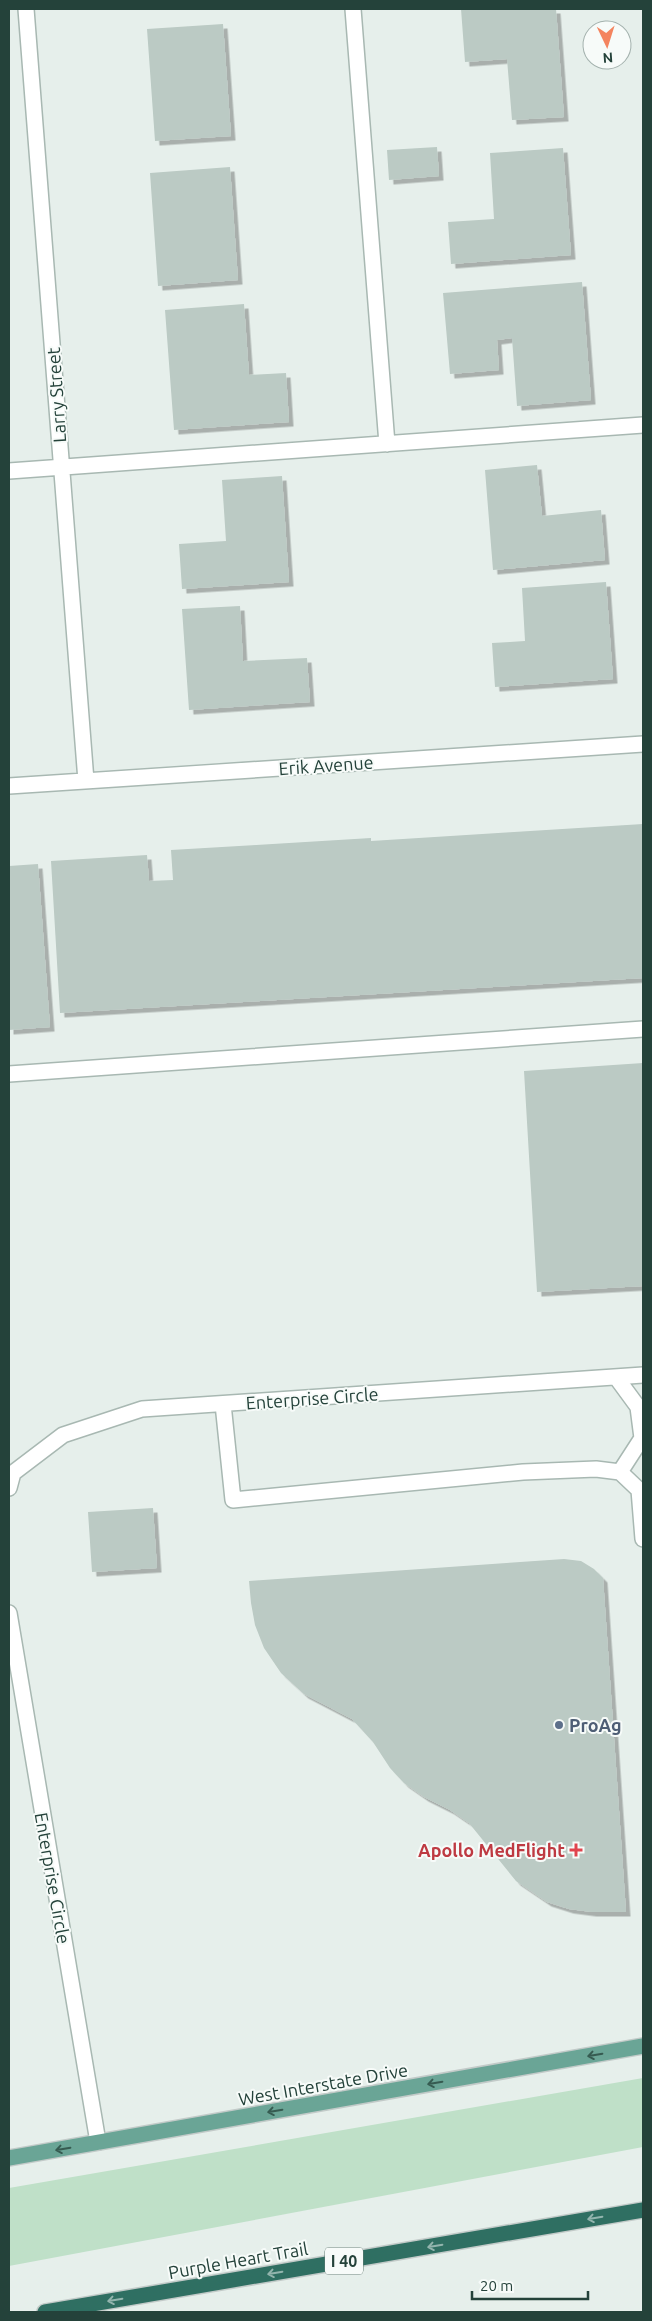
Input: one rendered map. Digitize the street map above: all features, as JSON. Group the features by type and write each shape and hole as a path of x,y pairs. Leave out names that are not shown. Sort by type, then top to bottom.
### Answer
{"highway":[{"name":"Purple Heart Trail","path":"45,2312 643,2210"}],"main road":[{"name":"West Interstate Drive","path":"9,2158 643,2046"}],"street":[{"name":"Larry Street","path":"26,9 86,781"},
{"path":"353,9 387,444"},
{"path":"9,472 643,425"},
{"name":"Erik Avenue","path":"9,786 643,744"},
{"path":"9,1074 643,1029"},
{"name":"Enterprise Circle","path":"10,1477 63,1435 142,1409 643,1375"},
{"path":"616,1377 638,1407 642,1438 620,1472"},
{"path":"223,1404 233,1500 523,1472 596,1469 620,1472 638,1490 643,1539"},
{"name":"Enterprise Circle","path":"9,1613 98,2142"}],"green space":[{"path":"643,2078 643,2147 9,2266 9,2188"}],"building":[{"path":"461,9 556,9 564,117 512,120 507,59 465,62"},
{"path":"223,24 231,136 155,141 147,29"},
{"path":"437,147 439,176 389,180 387,150"},
{"path":"563,148 571,255 451,264 448,222 494,219 490,153"},
{"path":"230,167 238,280 158,286 150,173"},
{"path":"582,282 591,400 517,406 512,338 497,340 499,370 450,374 443,293"},
{"path":"244,304 249,375 286,373 289,422 174,430 165,310"},
{"path":"537,465 542,516 601,510 605,560 493,570 485,470"},
{"path":"282,476 289,582 182,589 179,544 226,541 222,480"},
{"path":"606,582 613,679 495,687 492,643 525,641 522,588"},
{"path":"240,606 243,661 307,658 310,702 189,710 182,609"},
{"path":"643,824 643,978 60,1013 51,861 147,855 149,881 173,880 171,850 371,838 371,841"},
{"path":"38,864 50,1027 9,1030 9,866"},
{"path":"643,1063 643,1286 537,1292 524,1071"},
{"path":"153,1508 157,1568 92,1572 88,1512"},
{"path":"564,1559 581,1561 594,1569 603,1578 626,1912 592,1912 569,1909 547,1902 516,1881 469,1823 404,1783 390,1768 373,1742 352,1719 304,1694 281,1673 264,1648 255,1625 251,1603 249,1581"}],"place":[{"name":"ProAg","path":"559,1725"},
{"name":"Apollo MedFlight","path":"576,1850"}]}
